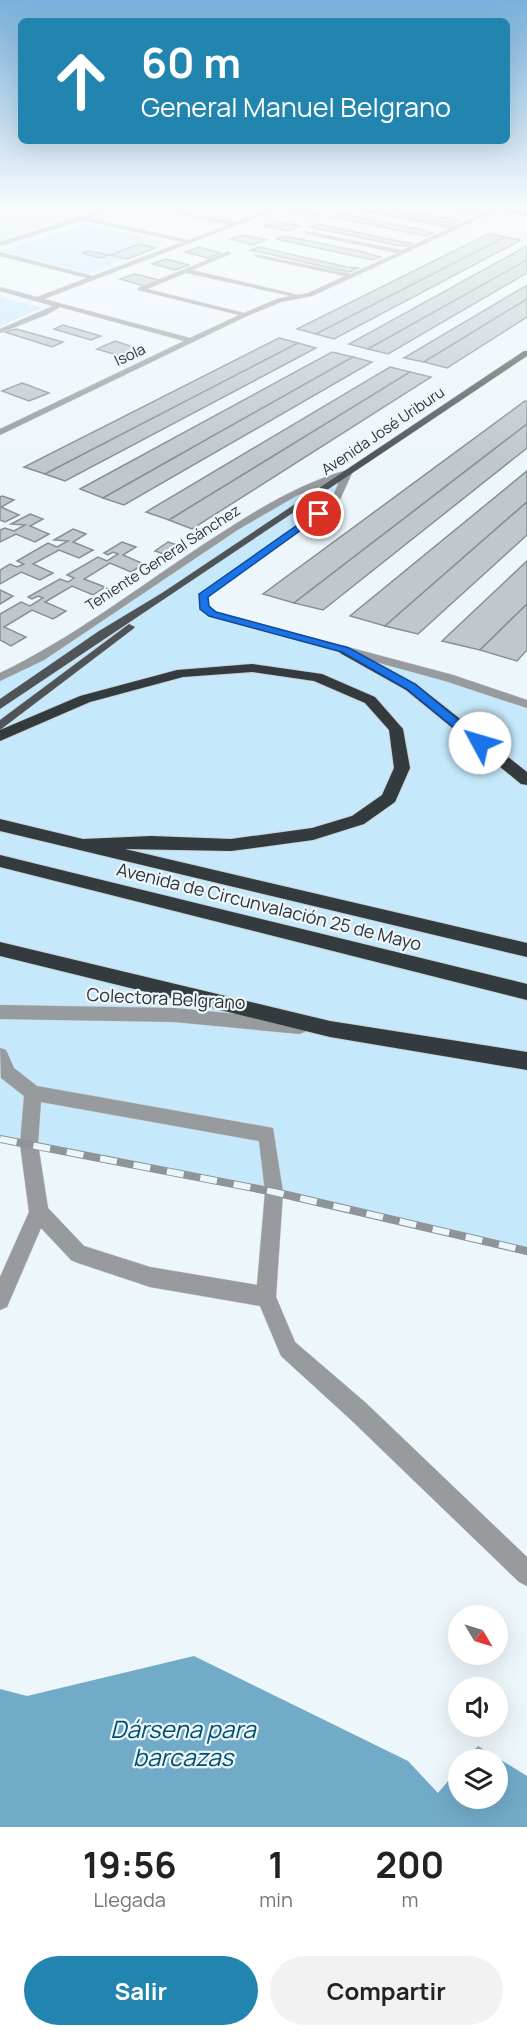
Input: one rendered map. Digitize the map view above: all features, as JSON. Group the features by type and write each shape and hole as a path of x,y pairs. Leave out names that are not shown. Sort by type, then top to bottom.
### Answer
{"highway":[{"path":"345,650 411,687 527,780"},
{"path":"0,736 23,724 95,696 182,673 252,668 317,677 370,700 396,729 402,768 389,798 358,820 313,834 231,845 151,842 85,844"},
{"name":"Avenida de Circunvalación 25 de Mayo","path":"5,826 527,950"},
{"name":"Avenida de Circunvalación 25 de Mayo","path":"3,862 527,992"},
{"path":"0,949 330,1029 527,1061"}],"main road":[{"name":"Avenida José Uriburu","path":"0,705 103,633 166,595 527,352"},
{"name":"Avenida José Uriburu","path":"0,726 120,635 166,595"}],"street":[{"path":"5,290 192,341"},
{"path":"38,299 61,290"},
{"path":"145,290 245,315"},
{"path":"276,290 301,296"},
{"name":"Isola","path":"0,432 245,315 279,300 310,295 320,290"},
{"path":"0,331 44,314 59,305"},
{"path":"347,473 335,502 203,596 204,607 212,614 449,678 527,704"},
{"name":"Teniente General Sánchez","path":"0,678 40,658 236,527 295,493 347,473"},
{"name":"Colectora Belgrano","path":"0,1012 174,1015 330,1029"},
{"path":"0,1055 7,1073 33,1093 267,1134 274,1192 266,1296 288,1349 358,1411 527,1574"},
{"path":"0,1300 39,1212 29,1144 33,1093"},
{"path":"39,1212 78,1253 150,1277 266,1296"}],"shaded area":[{"path":"0,297 41,308 0,326"},
{"path":"347,473 335,502 203,596 212,614 527,704 527,1251 274,1192 0,1139 0,677 17,670 236,527 295,493"}],"water":[{"name":"Dársena para barcazas","path":"194,1656 408,1761 438,1793 448,1781 448,1809 508,1809 508,1764 527,1776 527,1827 0,1827 0,1689 27,1696"}],"building":[{"path":"375,290 401,290 316,334 297,329"},
{"path":"401,290 426,290 334,339 316,334"},
{"path":"447,290 473,290 368,349 349,344"},
{"path":"473,290 497,290 388,354 368,349"},
{"path":"518,290 527,290 527,299 424,362 404,358"},
{"path":"527,299 527,317 447,368 424,362"},
{"path":"63,325 101,336 91,340 54,329"},
{"path":"16,329 63,342 52,347 5,332"},
{"path":"279,338 298,343 45,474 24,467"},
{"path":"115,341 142,350 124,357 97,349"},
{"path":"298,343 316,348 65,481 45,474"},
{"path":"332,352 353,357 103,498 80,489"},
{"path":"353,357 372,362 124,505 103,498"},
{"path":"390,367 410,372 169,520 146,512"},
{"path":"410,372 431,377 192,529 169,520"},
{"path":"22,383 49,393 29,401 2,391"},
{"path":"525,401 527,402 527,424 294,603 263,594"},
{"path":"527,424 527,448 323,610 294,603"},
{"path":"527,471 527,502 385,626 350,616"},
{"path":"0,497 14,500 1,507 19,515 5,522 0,520"},
{"path":"527,502 527,535 418,634 385,626"},
{"path":"30,514 43,519 30,526 49,534 35,542 16,534 0,542 0,530 5,528 14,531 25,525 11,524"},
{"path":"73,529 86,534 73,542 93,550 79,558 59,550 33,564 53,573 40,580 21,572 0,584 0,570 10,564 17,567 24,564 17,561 48,543 57,547 68,541 54,540"},
{"path":"122,542 136,547 123,555 144,564 131,572 110,563 84,579 105,587 93,595 72,586 45,602 66,611 53,619 32,610 4,627 26,637 11,646 0,640 0,614 21,602 30,606 43,598 28,597 60,579 68,582 74,578 67,575 98,557 107,561 118,554 104,553"},
{"path":"168,542 180,546 167,555 155,551"},
{"path":"527,561 527,604 480,650 442,641"},
{"path":"0,590 13,596 0,604"},
{"path":"527,604 527,650 517,661 480,650"}],"railway":[{"path":"0,1139 274,1192 527,1251"}],"route":[{"path":"319,514 203,596 204,607 212,614 345,650 411,687 480,743"}]}
